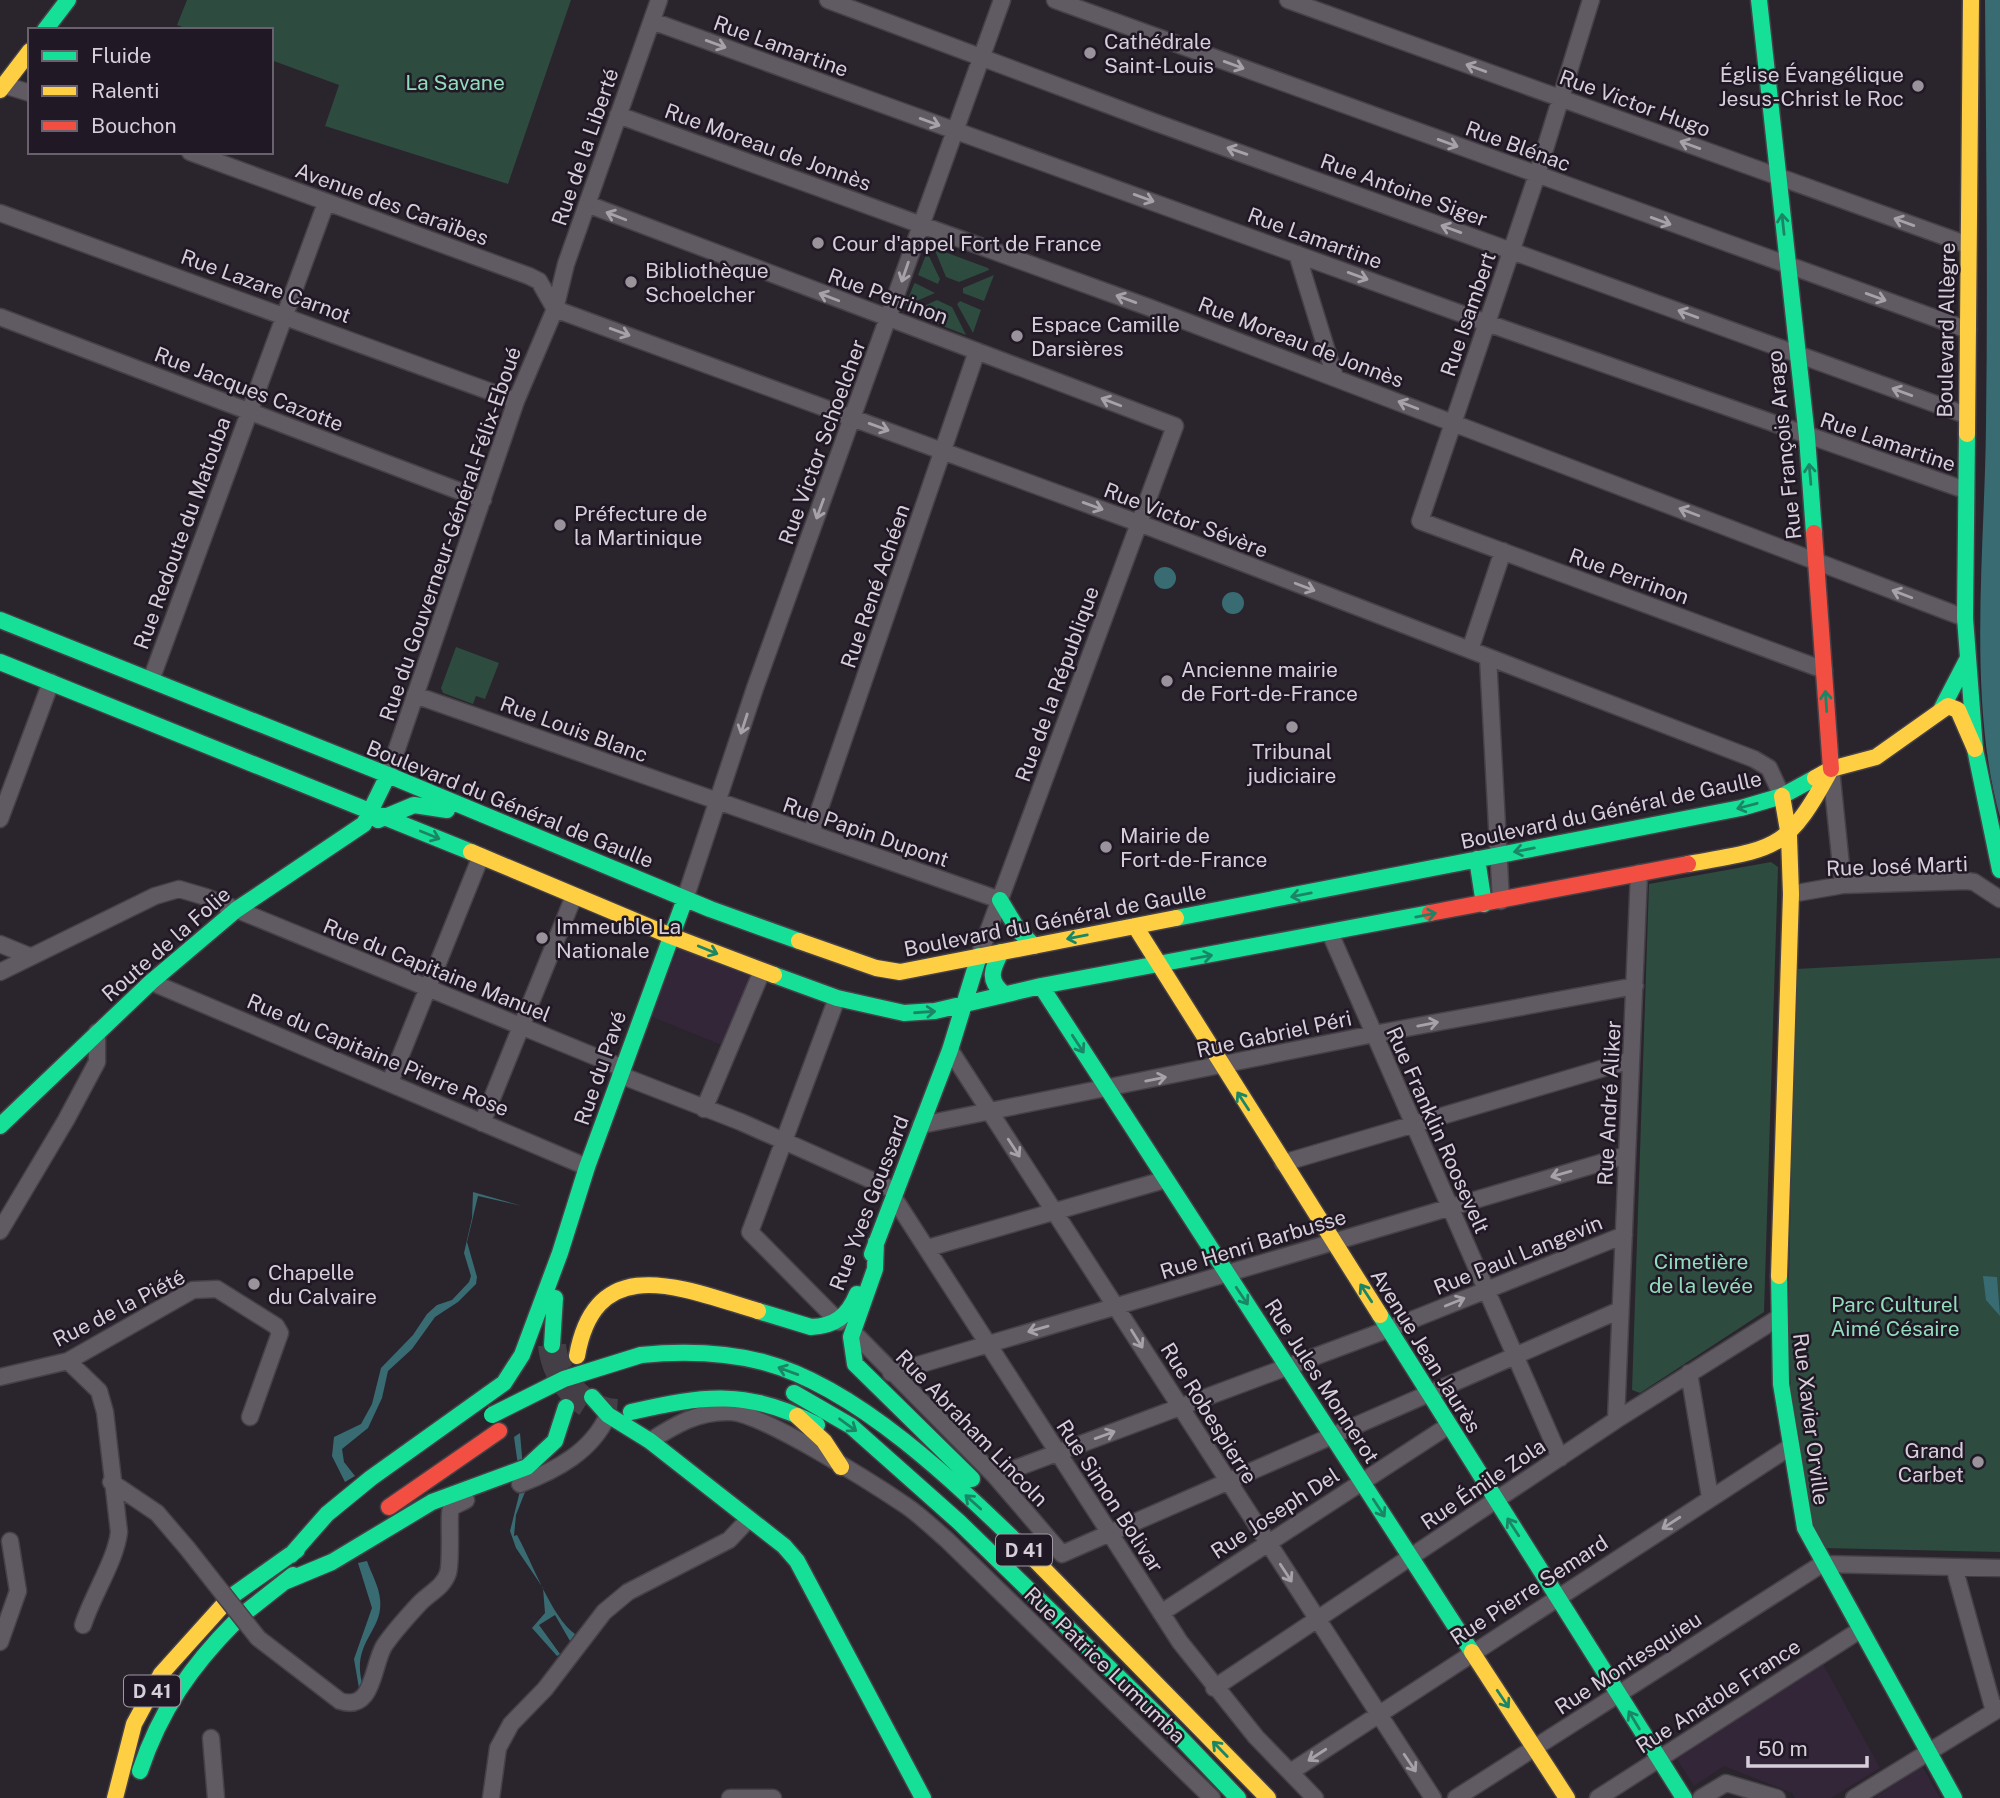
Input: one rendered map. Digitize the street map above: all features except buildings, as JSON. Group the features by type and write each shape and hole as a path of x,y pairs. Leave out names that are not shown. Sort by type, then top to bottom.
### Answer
{"main road":[{"path":"47,28 68,0"},
{"name":"Rue François Arago","path":"1759,0 1807,437 1831,769"},
{"name":"Boulevard Allègre","path":"1971,0 1965,618 1975,749 2000,870"},
{"path":"2,87 28,54"},
{"name":"Boulevard du Général de Gaulle","path":"0,620 388,775 685,899 888,971 922,970 979,956 1741,808 1782,796 1831,769"},
{"path":"0,662 374,817 481,856 671,936 837,998 904,1013 935,1011 1041,986 1755,852 1776,845 1789,836 1831,769 1863,762 1889,751 1941,710 1967,660"},
{"name":"Boulevard Allègre","path":"1941,710 1952,706 1958,710 1975,749"},
{"path":"374,817 388,775"},
{"name":"Rue Xavier Orville","path":"1782,796 1789,836 1791,894 1778,1318 1781,1384 1802,1519 1822,1564 1954,1798"},
{"name":"Route de la Folie","path":"0,1126 151,982 236,909 374,817 408,806 421,805 520,831"},
{"path":"1477,859 1484,904"},
{"name":"Rue du Pavé","path":"561,1253 587,1167 685,899"},
{"path":"1000,900 1018,930 1034,946"},
{"name":"Avenue Jean Jaurès","path":"1135,926 1389,1329 1447,1426 1684,1798"},
{"path":"1001,952 990,973 994,986 1004,994"},
{"name":"Rue Yves Goussard","path":"841,1326 875,1269 876,1242 950,1050 979,956"},
{"name":"Rue Jules Monnerot","path":"1041,986 1164,1180 1289,1367 1567,1798"},
{"path":"552,1345 561,1253"},
{"path":"291,1555 327,1514 371,1478 504,1383 522,1354 561,1253"},
{"path":"577,1356 584,1324 596,1306 610,1293 635,1284 695,1295 811,1327 841,1326 851,1343 855,1364 964,1471 1096,1620"},
{"name":"D 41","path":"487,1419 554,1382 611,1361 641,1355 689,1352 740,1357 802,1376 870,1415 975,1503 1096,1620 1268,1798"},
{"name":"D 41","path":"136,1787 149,1740 180,1681 241,1616 284,1582 510,1425 581,1390 634,1375"},
{"name":"D 41","path":"775,1385 807,1399 851,1426 959,1522 1176,1733 1237,1798"},
{"path":"631,1412 692,1396 712,1395 748,1399 794,1414 828,1431 893,1477 1071,1633"},
{"path":"592,1397 608,1415 650,1441 785,1546 797,1561 923,1798"},
{"path":"284,1582 332,1562 432,1502 522,1476 555,1441 566,1407"},
{"path":"794,1414 824,1441 841,1467"},
{"name":"D 41","path":"115,1798 134,1724 161,1674 228,1600 375,1496"}],"street":[{"name":"Rue de la Liberté","path":"555,309 562,278 659,0"},
{"name":"Rue Antoine Siger","path":"828,0 1966,415"},
{"name":"Rue Victor Schoelcher","path":"685,899 755,688 1002,0"},
{"name":"Rue Blénac","path":"1055,0 1968,330"},
{"name":"Rue Victor Hugo","path":"1288,0 1968,246"},
{"name":"Rue Isambert","path":"1420,521 1512,251 1591,0"},
{"name":"Rue Lamartine","path":"652,21 1487,323 1965,490"},
{"path":"2,87 28,93"},
{"name":"Rue Moreau de Jonnès","path":"618,116 1335,377 1965,618"},
{"name":"Avenue des Caraïbes","path":"195,154 540,281 562,278"},
{"name":"Rue Redoute du Matouba","path":"151,680 247,411 326,203"},
{"name":"Rue Perrinon","path":"587,204 1175,426"},
{"name":"Rue Lazare Carnot","path":"0,213 284,314 516,401"},
{"path":"1297,254 1335,377"},
{"path":"540,281 555,309"},
{"name":"Rue du Gouverneur-Général-Félix-Eboué","path":"388,775 516,401 555,309"},
{"name":"Rue Victor Sévère","path":"555,309 1139,523 1763,762 1774,776 1782,796"},
{"name":"Rue Jacques Cazotte","path":"0,317 483,500"},
{"name":"Rue René Achéen","path":"811,834 977,351"},
{"name":"Rue de la République","path":"979,956 1175,426"},
{"name":"Rue Perrinon","path":"1420,521 1824,670"},
{"path":"1470,650 1503,551"},
{"path":"1488,657 1501,901"},
{"path":"0,819 51,682"},
{"name":"Rue Louis Blanc","path":"415,695 718,803"},
{"name":"Rue François Arago","path":"1831,769 1843,885"},
{"name":"Rue Papin Dupont","path":"718,803 1000,900"},
{"path":"390,1082 481,856"},
{"name":"Rue André Aliker","path":"1616,1420 1639,873"},
{"name":"Rue José Marti","path":"1791,894 1843,885 1974,881 2000,899"},
{"name":"Rue du Capitaine Manuel","path":"0,972 170,890 187,891 522,1028 785,1142 895,1195"},
{"path":"482,1123 574,896"},
{"name":"Rue Franklin Roosevelt","path":"1331,933 1560,1458"},
{"path":"0,944 29,956"},
{"path":"704,1109 762,971"},
{"name":"Rue du Capitaine Pierre Rose","path":"151,982 587,1167"},
{"name":"Rue Gabriel Péri","path":"921,1125 1374,1034 1635,986"},
{"path":"785,1142 837,998"},
{"path":"0,1231 97,1062 97,1032"},
{"name":"Rue Robespierre","path":"950,1050 1433,1798"},
{"path":"1283,1163 1413,1122 1632,1060"},
{"name":"Rue Abraham Lincoln","path":"785,1142 750,1227 752,1236 995,1476 1062,1554 1110,1534"},
{"name":"Rue Henri Barbusse","path":"891,1373 1626,1154"},
{"path":"928,1248 1164,1180"},
{"name":"Rue Simon Bolivar","path":"895,1195 1161,1613 1214,1688 1256,1737 1292,1771 1315,1798"},
{"name":"Rue Paul Langevin","path":"995,1476 1389,1329 1624,1235"},
{"name":"Rue de la Piété","path":"0,1377 68,1361 193,1290 217,1289 276,1326 280,1333 250,1417"},
{"path":"1110,1534 1620,1310"},
{"name":"Rue Émile Zola","path":"1214,1688 1616,1420 1778,1318"},
{"path":"841,1326 855,1364"},
{"path":"68,1361 99,1391 105,1412 118,1532 117,1547 99,1580 83,1625"},
{"path":"1689,1373 1710,1497"},
{"name":"Rue Patrice Lumumba","path":"650,1441 689,1418 729,1412 743,1414 779,1429 906,1506 947,1540 1060,1654 1212,1798"},
{"path":"111,1482 157,1513 258,1638 333,1698 347,1704 358,1701 369,1692 375,1664 385,1646 421,1602 440,1587 449,1562 450,1509 583,1451 598,1437 608,1415"},
{"name":"Rue Joseph Del","path":"1161,1613 1447,1426"},
{"name":"Rue Pierre Semard","path":"1292,1771 1557,1596 1790,1447"},
{"path":"491,1798 498,1748 511,1724 545,1689 604,1612 628,1592 729,1540 749,1519"},
{"path":"0,1642 18,1591 10,1541"},
{"path":"1822,1564 2000,1568"},
{"name":"Rue Montesquieu","path":"1456,1798 1822,1564"},
{"path":"1854,1798 1997,1710 1954,1567"},
{"name":"Rue Anatole France","path":"1598,1798 1860,1630"},
{"path":"211,1738 216,1798"},
{"path":"1701,1798 1726,1783 1777,1798"},
{"path":"730,1798 773,1798"}],"shaded area":[{"path":"681,942 758,971 724,1046 650,1016"},
{"path":"1823,1664 1880,1768 1831,1798 1795,1798 1792,1793 1724,1766 1694,1786 1677,1759"},
{"path":"1922,1766 1940,1798 1874,1798"}],"green space":[{"name":"La Savane","path":"187,0 571,0 508,184 325,126 339,85 273,61 273,28 185,28 177,25"},
{"path":"934,248 989,270 959,282 946,277"},
{"path":"927,252 940,279 938,284 918,275"},
{"path":"994,275 984,301 963,293 963,288"},
{"path":"914,284 935,293 905,306"},
{"path":"937,300 952,307 966,335 909,313"},
{"path":"960,301 981,310 973,333 957,304"},
{"path":"456,647 499,663 485,699 476,696 473,704 443,693 441,688"},
{"name":"Cimetière de la levée","path":"1771,862 1778,867 1764,1312 1640,1393 1632,1390 1649,884"},
{"name":"Parc Culturel Aimé Césaire","path":"2000,958 2000,1552 1822,1548 1809,1520 1791,1390 1788,1318 1796,969"}],"water":[{"path":"1985,0 2000,0 2000,817 1990,772 1984,723 1980,622 1987,372"},
{"path":"1165,567 1173,570 1176,578 1173,586 1165,589 1157,586 1154,578 1157,570"},
{"path":"1233,592 1241,595 1244,603 1241,611 1233,614 1225,611 1222,603 1225,595"},
{"path":"473,1192 522,1206 478,1196 467,1242 477,1277 476,1284 458,1302 435,1317 412,1349 388,1371 382,1398 368,1428 342,1449 344,1462 355,1476 345,1482 332,1456 334,1437 361,1424 372,1404 381,1368 413,1335 427,1314 437,1305 452,1300 469,1282 471,1276 464,1253 472,1218"},
{"path":"1983,1276 1997,1277 2000,1316 1986,1300"},
{"path":"520,1433 525,1492 516,1515 514,1536 517,1535 542,1586 516,1548 510,1531 521,1487 514,1437"},
{"path":"367,1561 378,1589 380,1611 360,1660 364,1690 360,1694 354,1659 372,1608 358,1563"},
{"path":"543,1589 558,1616 575,1634 570,1641 555,1615 539,1625 560,1654 557,1656 532,1628 545,1613"}],"tunnel":[{"path":"552,1345 558,1370 572,1391 592,1406 617,1413"}],"traffic: fast":[{"path":"47,28 68,0"},
{"path":"1759,0 1807,437 1814,533"},
{"path":"1967,434 1965,618 1975,749 2000,870"},
{"path":"0,620 388,775 710,909 799,941"},
{"path":"1941,710 1967,660"},
{"path":"0,662 471,852"},
{"path":"0,1126 151,982 236,910 364,824 388,775"},
{"path":"1176,918 1741,808 1782,796 1815,778"},
{"path":"378,820 414,805 447,810"},
{"path":"1477,859 1484,904"},
{"path":"560,1253 587,1167 685,899"},
{"path":"1000,900 1018,930 1034,946"},
{"path":"774,975 837,998 904,1013 935,1011 1041,986 1430,913"},
{"path":"1001,952 995,964 993,979 1004,994"},
{"path":"872,1254 950,1050 979,956"},
{"path":"1041,986 1472,1652"},
{"path":"876,1242 875,1269 851,1337 855,1364 972,1479"},
{"path":"291,1555 327,1514 371,1478 504,1383 522,1355 560,1253"},
{"path":"1779,1276 1781,1384 1805,1528 1954,1798"},
{"path":"758,1311 811,1327 827,1325 845,1314 857,1294"},
{"path":"552,1345 555,1298"},
{"path":"1380,1315 1684,1798"},
{"path":"641,1355 702,1353 733,1356 763,1362 800,1375 837,1394 873,1418 944,1474 1036,1561"},
{"path":"492,1415 564,1379 641,1355"},
{"path":"794,1393 851,1426 959,1522 1176,1733 1238,1798"},
{"path":"592,1397 608,1415 650,1441 784,1546 797,1561 923,1798"},
{"path":"631,1412 681,1402 726,1399 770,1405 817,1425"},
{"path":"284,1582 332,1562 432,1502 527,1467 555,1441 566,1407"},
{"path":"232,1596 297,1550"},
{"path":"246,1612 293,1575"},
{"path":"140,1771 157,1729 179,1690 205,1655 236,1621"}],"traffic: slow":[{"path":"1967,434 1971,0"},
{"path":"0,90 28,54"},
{"path":"1815,778 1831,769 1876,757 1948,706 1958,710 1975,749"},
{"path":"1688,864 1741,854 1776,842 1802,817 1830,771"},
{"path":"1779,1276 1791,894 1789,836 1782,796"},
{"path":"471,852 671,936 774,975"},
{"path":"799,941 876,968 900,972 1176,918"},
{"path":"1135,926 1380,1315"},
{"path":"577,1356 587,1322 603,1301 623,1289 647,1285 673,1287 758,1311"},
{"path":"797,1416 824,1441 841,1467"},
{"path":"1036,1561 1268,1798"},
{"path":"115,1798 134,1724 161,1674 224,1604"},
{"path":"1472,1652 1567,1798"}],"traffic: jam":[{"path":"1814,533 1831,769"},
{"path":"1430,913 1688,864"},
{"path":"389,1507 499,1431"}],"place":[{"name":"Cathédrale Saint-Louis","path":"1090,53"},
{"name":"Église Évangélique Jesus-Christ le Roc","path":"1918,86"},
{"name":"Cour d'appel Fort de France","path":"818,243"},
{"name":"Bibliothèque Schoelcher","path":"631,282"},
{"name":"Espace Camille Darsières","path":"1017,336"},
{"name":"Préfecture de la Martinique","path":"560,525"},
{"name":"Ancienne mairie de Fort-de-France","path":"1167,681"},
{"name":"Tribunal judiciaire","path":"1292,727"},
{"name":"Mairie de Fort-de-France","path":"1106,847"},
{"name":"Immeuble La Nationale","path":"542,938"},
{"name":"Chapelle du Calvaire","path":"254,1284"},
{"name":"Grand Carbet","path":"1978,1462"}]}
